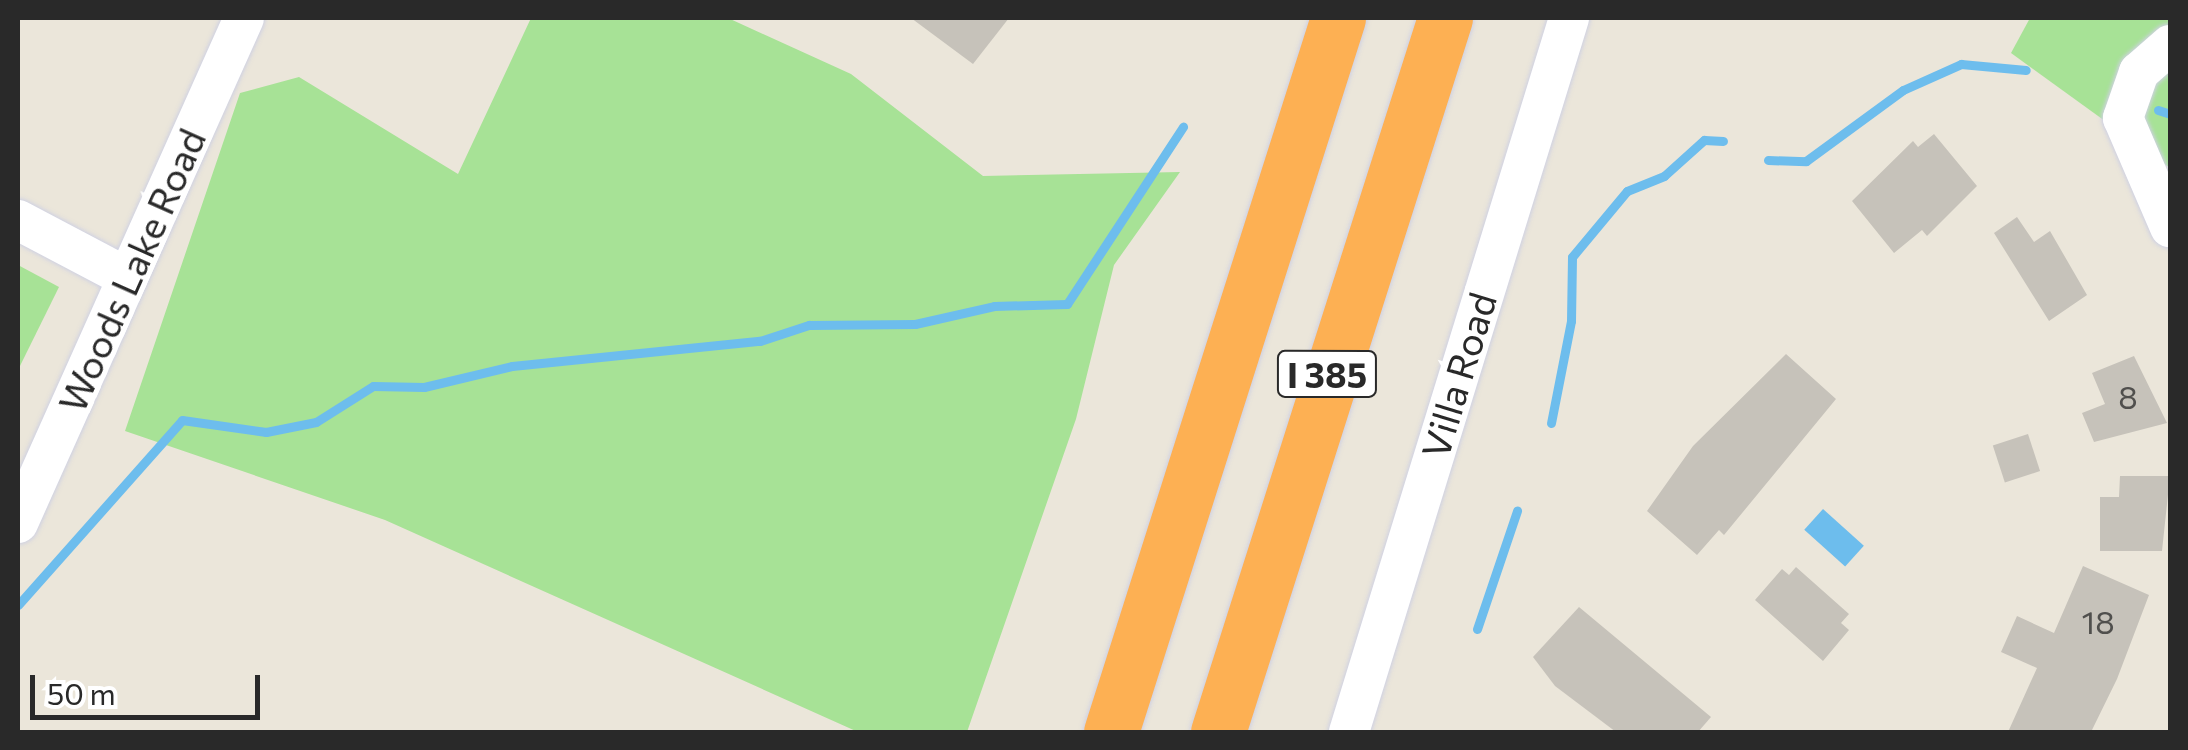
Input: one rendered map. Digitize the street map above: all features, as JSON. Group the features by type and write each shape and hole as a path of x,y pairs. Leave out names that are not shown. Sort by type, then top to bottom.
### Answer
{"highway":[{"name":"I 385","path":"1111,732 1338,18"},
{"name":"I 385","path":"1218,732 1445,18"}],"street":[{"name":"Woods Lake Road","path":"18,523 244,18"},
{"name":"Villa Road","path":"1349,732 1568,18"},
{"path":"2170,45 2126,97 2128,145 2170,226"},
{"path":"18,220 128,278"}],"green space":[{"path":"531,18 728,18 851,74 983,176 1180,172 1114,265 1076,419 967,732 858,732 385,520 125,431 240,93 299,77 458,174"},
{"path":"2030,18 2170,18 2170,168 2011,53"},
{"path":"18,265 59,287 18,370"}],"water":[{"path":"1823,509 1864,546 1845,567 1804,530"}],"building":[{"path":"911,18 1009,18 973,64"},
{"path":"1934,134 1977,186 1927,236 1922,230 1894,253 1852,201 1913,141 1918,147"},
{"path":"2017,217 2034,242 2050,231 2087,295 2049,321 1994,233"},
{"path":"1786,354 1836,399 1724,535 1719,530 1697,555 1647,511 1693,446"},
{"path":"2134,356 2167,423 2094,442 2082,413 2105,404 2092,373"},
{"path":"2028,434 2040,471 2005,483 1993,445"},
{"path":"2120,476 2170,476 2162,551 2100,551 2100,497 2119,497"},
{"path":"2083,566 2149,595 2117,679 2091,732 2008,732 2037,668 2001,652 2017,616 2054,633"},
{"path":"1796,567 1849,614 1841,623 1849,630 1823,661 1755,600 1782,569 1789,575"},
{"path":"1579,607 1711,717 1698,732 1616,732 1555,686 1533,657"}],"waterway":[{"path":"1768,160 1806,161 1903,90 1961,64 2026,70"},
{"path":"2158,110 2170,114"},
{"path":"18,605 182,420 266,432 316,422 373,386 424,387 512,366 760,341 809,325 915,324 994,306 1067,304 1183,127"},
{"path":"1551,423 1571,321 1572,257 1627,191 1664,176 1704,140 1723,141"},
{"path":"1477,629 1517,511"}]}
